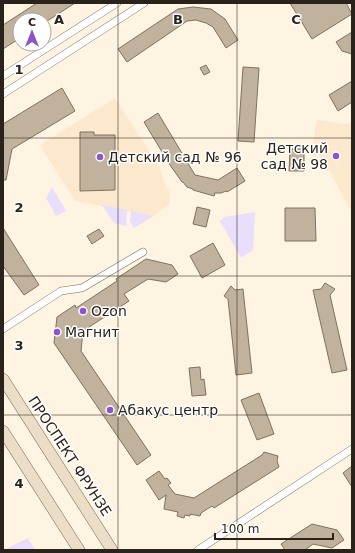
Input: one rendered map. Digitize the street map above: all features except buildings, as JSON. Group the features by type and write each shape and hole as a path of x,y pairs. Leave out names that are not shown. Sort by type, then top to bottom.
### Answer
{"main road":[{"name":"ПРОСПЕКТ ФРУНЗЕ","path":"3,379 112,550"},
{"path":"3,431 79,550"}],"street":[{"path":"3,76 117,3"},
{"path":"3,94 144,3"},
{"path":"3,329 61,291 82,288 142,252"},
{"path":"198,550 352,449"}],"shaded area":[{"name":"Детский сад № 96","path":"115,98 160,168 164,183 170,192 169,205 153,216 75,201 40,145"},
{"name":"Детский сад № 98","path":"317,120 345,124 352,122 352,213 329,170 327,171 313,143"},
{"path":"52,187 66,211 56,216 46,198"},
{"path":"102,205 127,210 126,226 114,223"},
{"path":"131,211 153,216 134,228 130,221"},
{"path":"255,212 253,250 241,258 220,221 225,217"},
{"path":"28,538 35,550 4,550"}],"place":[{"name":"Детский сад № 98","path":"336,156"},
{"name":"Детский сад № 96","path":"100,157"},
{"name":"Ozon","path":"83,311"},
{"name":"Магнит","path":"57,332"},
{"name":"Абакус центр","path":"110,410"}]}
